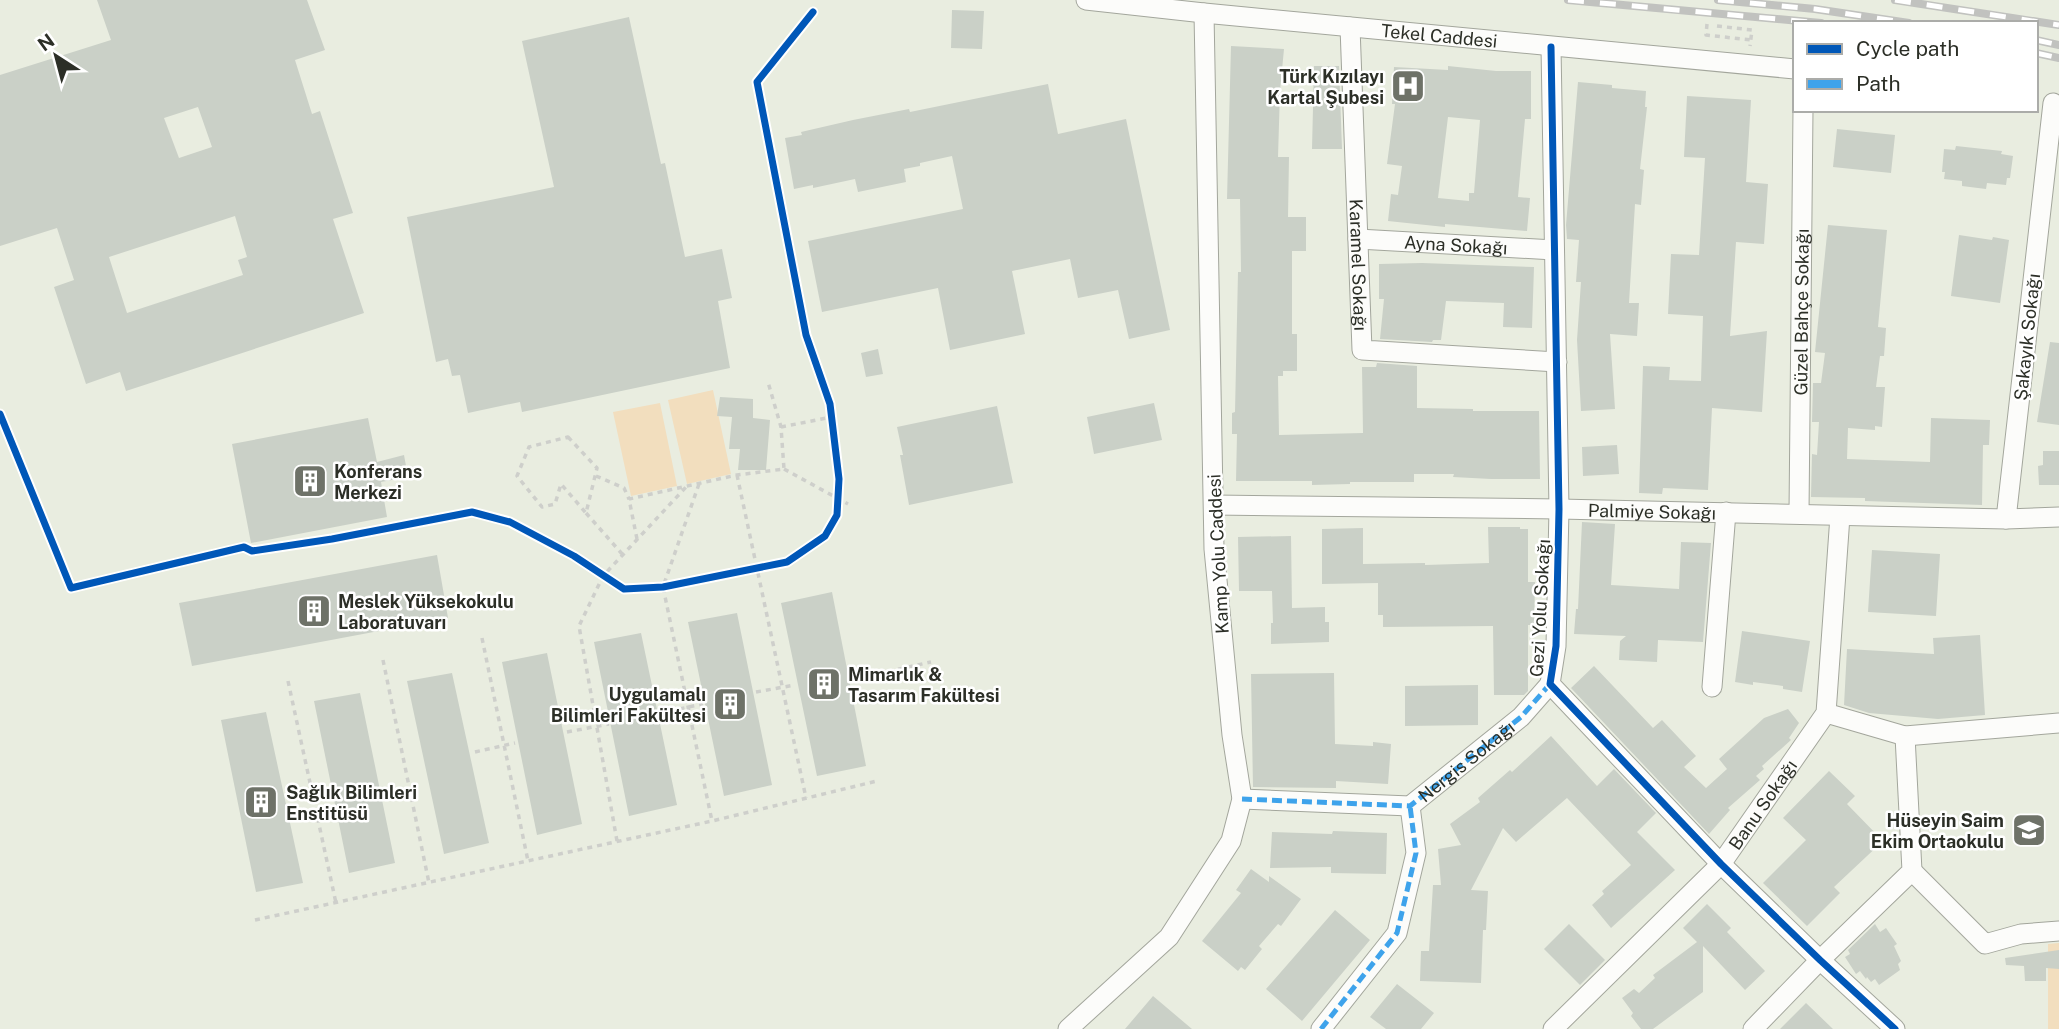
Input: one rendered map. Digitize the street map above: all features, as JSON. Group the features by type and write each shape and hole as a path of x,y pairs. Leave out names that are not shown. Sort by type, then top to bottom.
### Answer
{"street":[{"name":"Tekel Caddesi","path":"1086,0 1793,69"},
{"name":"Kamp Yolu Caddesi","path":"1068,1029 1169,936 1231,841 1242,799 1232,735 1214,549 1204,13"},
{"name":"Karamel Sokağı","path":"1350,27 1362,350 1557,362"},
{"name":"Gezi Yolu Sokağı","path":"1551,47 1559,509 1556,646 1550,684 1721,864 1895,1029"},
{"name":"Şakayık Sokağı","path":"2006,519 2049,102"},
{"name":"Güzel Bahçe Sokağı","path":"1800,513 1803,112"},
{"name":"Ayna Sokağı","path":"1358,239 1554,250"},
{"name":"Palmiye Sokağı","path":"1213,505 1800,513 2006,519"},
{"path":"1712,687 1726,512"},
{"path":"1840,516 1826,713 1905,736 2059,723"},
{"path":"2006,519 2059,517"},
{"name":"Nergis Sokağı","path":"1242,799 1410,806 1521,717 1550,684"},
{"name":"Banu Sokağı","path":"1553,1029 1721,864 1826,713"},
{"path":"1905,736 1912,871 1985,944 2021,934 2059,931"},
{"path":"1321,1029 1397,933 1416,853 1410,806"},
{"path":"1753,1029 1912,871"}],"path":[{"path":"1707,24 1706,35 1751,40"},
{"path":"1717,26 1752,30"},
{"path":"768,382 781,427 784,469"},
{"path":"830,404 834,417 833,430"},
{"path":"781,427 834,417"},
{"path":"586,513 597,468 568,437 529,447 517,476 542,507 555,503 561,484 586,513 623,555"},
{"path":"629,499 737,475 784,469 838,503 848,504"},
{"path":"737,475 806,798"},
{"path":"596,476 624,488 629,499 637,539"},
{"path":"699,484 663,587 712,821"},
{"path":"617,841 579,626 603,576 687,486"},
{"path":"838,503 839,489"},
{"path":"744,571 767,566"},
{"path":"594,569 614,583"},
{"path":"650,588 674,585"},
{"path":"482,638 528,861"},
{"path":"383,660 429,883"},
{"path":"859,678 932,662"},
{"path":"288,681 336,903"},
{"path":"756,692 795,685"},
{"path":"660,713 703,704"},
{"path":"567,732 609,724"},
{"path":"475,752 515,743"},
{"path":"255,920 712,821 877,781"}],"shaded area":[{"path":"713,390 731,474 687,484 668,400"},
{"path":"660,403 677,486 631,496 613,412"},
{"path":"2059,943 2059,1029 2048,1029 2048,944"}],"building":[{"path":"97,0 307,0 325,50 295,60 312,114 320,111 353,213 333,219 364,313 126,391 120,372 86,384 54,287 74,280 57,228 0,246 0,75 111,40","holes":["198,107 212,147 179,158 164,118","235,216 247,257 238,260 243,275 127,313 109,257"]},
{"path":"952,10 984,11 982,49 951,48"},
{"path":"629,17 661,164 665,163 685,257 722,249 732,298 718,301 730,368 522,412 520,402 468,413 460,375 452,376 448,359 436,362 407,217 554,187 522,41"},
{"path":"1231,46 1284,49 1278,157 1289,157 1288,217 1306,217 1306,251 1292,251 1292,334 1297,334 1297,371 1283,371 1283,376 1278,376 1279,435 1363,433 1362,367 1376,367 1377,363 1417,366 1417,408 1539,411 1540,479 1414,474 1414,482 1312,485 1312,481 1236,481 1237,434 1232,434 1232,413 1235,412 1238,272 1241,272 1240,199 1227,199"},
{"path":"1314,66 1339,66 1342,149 1312,149"},
{"path":"1448,66 1496,71 1531,71 1531,119 1525,119 1518,197 1530,198 1527,231 1388,221 1391,194 1398,195 1402,166 1387,164 1395,104 1392,104 1394,67 1448,70","holes":["1448,117 1480,120 1474,193 1469,193 1469,201 1438,198"]},
{"path":"1578,82 1646,91 1647,107 1640,169 1644,170 1641,205 1635,204 1629,303 1639,303 1637,336 1610,334 1615,409 1581,411 1577,340 1581,282 1576,282 1579,240 1567,239 1566,225"},
{"path":"1048,84 1058,134 1126,119 1170,330 1129,339 1118,290 1078,298 1070,259 1012,271 1025,334 950,350 938,288 822,312 808,241 963,209 952,156 904,169 906,182 858,192 855,179 794,189 785,138 853,120 909,109 910,112"},
{"path":"1687,96 1751,100 1746,182 1768,184 1764,244 1736,242 1730,336 1767,331 1762,412 1712,408 1708,490 1663,488 1662,494 1639,493 1643,366 1670,367 1669,380 1701,381 1703,316 1668,314 1671,254 1699,255 1705,158 1684,157"},
{"path":"1837,129 1895,135 1891,173 1833,167"},
{"path":"1956,146 2002,151 2001,154 2013,156 2010,178 2007,178 2006,185 1987,183 1986,189 1962,186 1962,181 1944,179 1944,149 1955,150"},
{"path":"1828,225 1887,230 1878,327 1886,328 1884,356 1880,356 1876,387 1885,387 1882,427 1875,426 1875,430 1848,428 1847,459 1930,462 1931,418 1990,420 1989,445 1983,445 1982,505 1811,497 1812,454 1817,455 1819,422 1812,422 1813,383 1821,383 1825,353 1815,352"},
{"path":"1959,235 2009,240 2000,303 1951,296"},
{"path":"1379,264 1534,267 1532,328 1503,327 1504,303 1446,301 1441,340 1432,342 1380,339 1384,299 1379,299"},
{"path":"2050,342 2059,343 2059,425 2037,422"},
{"path":"878,349 883,374 866,377 861,353"},
{"path":"720,397 753,399 753,418 770,420 766,470 738,470 740,449 729,449 732,417 717,416"},
{"path":"1154,403 1162,440 1094,454 1087,417"},
{"path":"997,406 1013,483 909,505 897,427"},
{"name":"Konferans Merkezi","path":"368,418 377,462 404,455 408,477 381,482 387,517 251,543 232,444"},
{"path":"1617,445 1619,474 1583,476 1582,447"},
{"path":"2043,451 2059,451 2059,485 2039,485 2038,466 2043,465"},
{"path":"1582,522 1615,524 1611,585 1679,589 1681,542 1711,543 1703,642 1658,640 1657,662 1619,660 1620,641 1626,636 1574,634 1578,609"},
{"path":"1488,527 1528,529 1528,582 1535,582 1534,625 1528,625 1528,691 1524,695 1494,695 1493,626 1383,627 1383,615 1378,615 1378,583 1322,584 1322,529 1363,528 1363,564 1425,565 1489,563"},
{"path":"1291,536 1292,608 1325,607 1325,622 1329,622 1329,642 1271,644 1272,591 1239,591 1238,537"},
{"path":"1872,550 1940,554 1936,616 1868,612"},
{"name":"Meslek Yüksekokulu Laboratuvarı","path":"437,555 448,618 192,666 179,603"},
{"name":"Mimarlık & Tasarım Fakültesi","path":"832,592 866,766 817,776 781,603"},
{"name":"Uygulamalı Bilimleri Fakültesi","path":"737,613 772,785 724,796 688,622"},
{"path":"1742,631 1810,641 1802,692 1783,689 1783,686 1735,682"},
{"path":"641,633 677,805 629,816 594,642"},
{"path":"1980,635 1985,715 1938,719 1869,713 1844,705 1847,649 1934,654 1933,638"},
{"path":"547,653 582,824 537,835 502,662"},
{"path":"1594,666 1653,728 1662,720 1696,756 1684,767 1706,788 1727,769 1719,759 1764,718 1788,709 1799,723 1789,738 1791,740 1762,766 1764,769 1756,776 1760,780 1728,808 1730,810 1709,834 1571,688"},
{"path":"452,673 489,843 444,854 407,681"},
{"path":"1334,673 1335,744 1391,744 1388,784 1336,781 1336,788 1253,787 1251,674"},
{"path":"1478,685 1478,725 1405,726 1405,686"},
{"path":"360,693 395,863 349,873 314,701"},
{"name":"Sağlık Bilimleri Enstitüsü","path":"266,712 303,883 256,892 221,720"},
{"path":"1551,736 1597,786 1614,769 1656,813 1637,832 1675,870 1611,928 1592,905 1604,894 1602,891 1631,865 1567,798 1516,842 1503,828 1471,890 1488,891 1481,983 1420,981 1421,951 1429,951 1433,885 1441,885 1438,849 1461,845 1450,824 1480,802 1478,798 1510,770 1512,772"},
{"path":"1829,771 1855,796 1847,804 1883,841 1834,887 1840,893 1807,926 1763,883 1806,840 1783,818"},
{"path":"1333,831 1387,833 1386,874 1331,873 1331,867 1270,868 1272,832 1332,834"},
{"path":"1251,869 1269,882 1269,876 1301,899 1281,926 1278,924 1259,946 1262,949 1245,970 1241,967 1238,971 1202,941 1241,893 1236,890"},
{"path":"1707,904 1731,928 1727,932 1765,971 1745,990 1703,946 1703,992 1653,1029 1641,1029 1622,998 1634,989 1639,993 1655,978 1653,975 1697,942 1683,928"},
{"path":"1335,910 1370,940 1302,1021 1266,989"},
{"path":"1569,924 1605,960 1580,985 1544,949"},
{"path":"1875,924 1880,932 1886,928 1897,944 1894,946 1901,961 1898,964 1900,970 1879,985 1875,979 1871,982 1867,977 1866,979 1860,971 1856,974 1845,957 1850,954 1848,950"},
{"path":"2059,950 2059,969 2046,968 2046,981 2025,981 2024,966 2006,965 2005,958"},
{"path":"1397,984 1434,1013 1421,1029 1386,1029 1370,1017"},
{"path":"1153,996 1192,1029 1125,1029"},
{"path":"1806,1003 1833,1029 1780,1029"}],"railway":[{"path":"1568,0 1799,21"},
{"path":"1718,0 1815,9 1896,21"},
{"path":"1895,0 2033,21"},
{"path":"2038,22 2059,25"},
{"path":"2038,40 2059,45"},
{"path":"2038,53 2059,58"}],"marked path":[{"path":"1242,799 1410,806 1521,717 1550,684"},
{"path":"1321,1029 1397,933 1416,853 1410,806"}],"cycle path":[{"path":"0,414 71,588 244,547 252,551 332,539 472,512 510,522 574,556 624,589 663,587 787,562 825,536 837,515 839,479 830,404 806,335 757,82 813,12"},
{"path":"1551,47 1559,509 1556,646 1550,684 1721,864 1895,1029"}],"place":[{"name":"Türk Kızılayı Kartal Şubesi","path":"1408,86"},
{"name":"Konferans Merkezi","path":"310,481"},
{"name":"Meslek Yüksekokulu Laboratuvarı","path":"314,611"},
{"name":"Mimarlık & Tasarım Fakültesi","path":"824,684"},
{"name":"Uygulamalı Bilimleri Fakültesi","path":"730,704"},
{"name":"Sağlık Bilimleri Enstitüsü","path":"261,802"},
{"name":"Hüseyin Saim Ekim Ortaokulu","path":"2029,830"}]}
